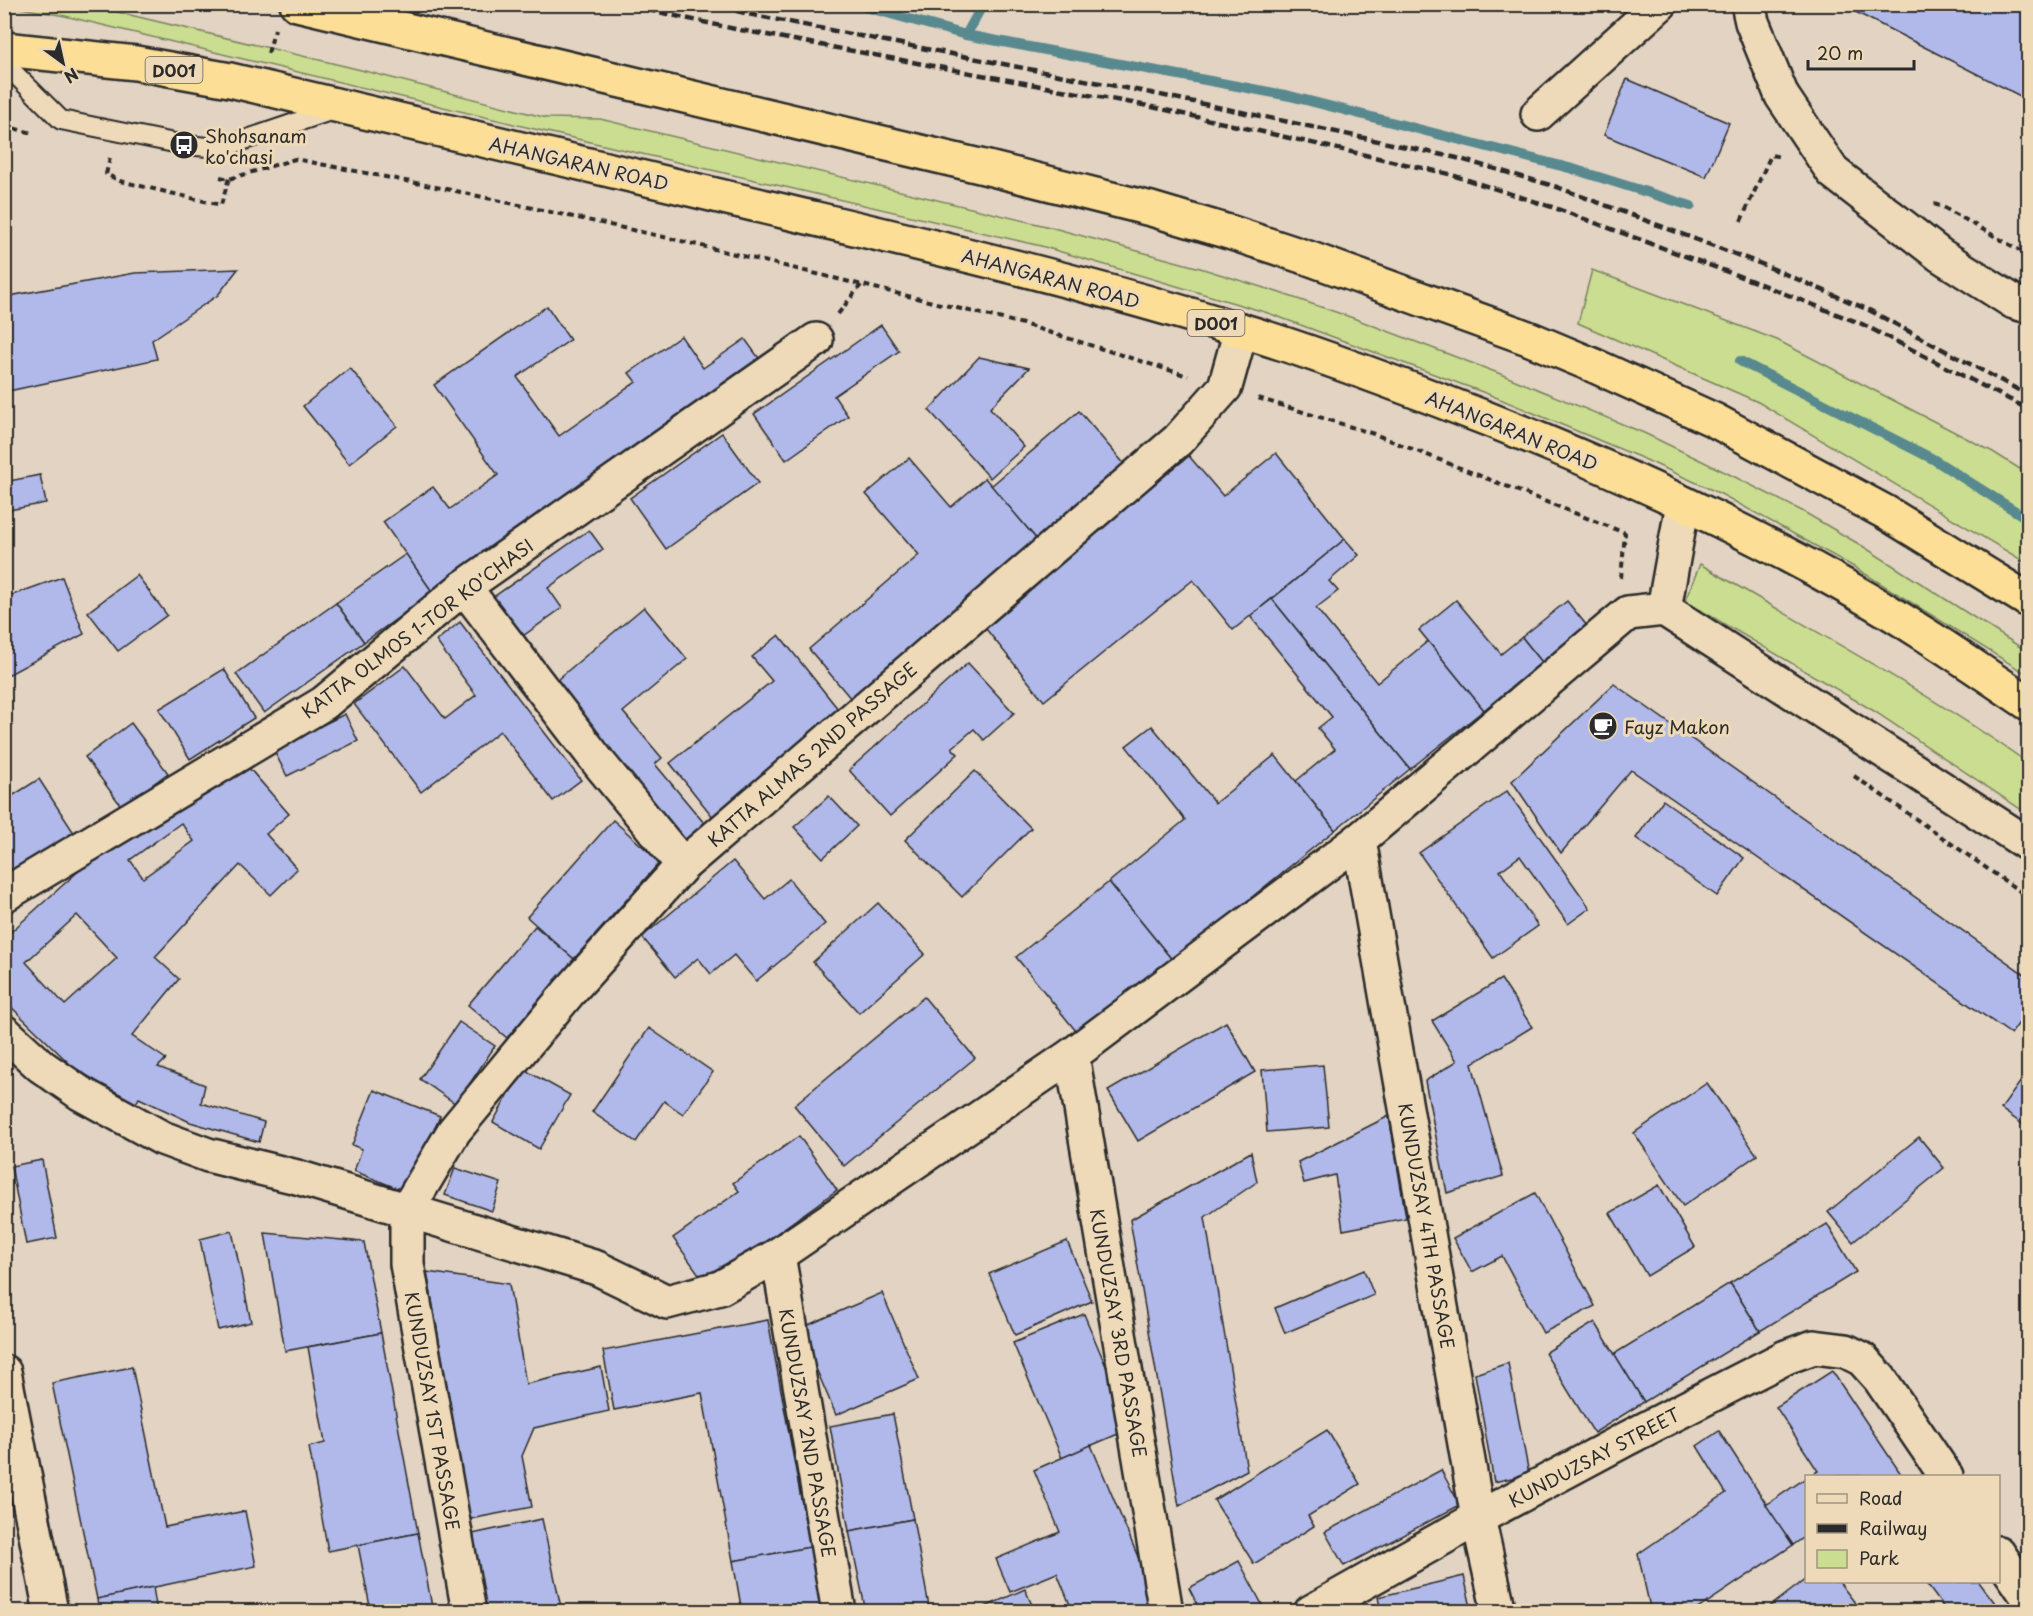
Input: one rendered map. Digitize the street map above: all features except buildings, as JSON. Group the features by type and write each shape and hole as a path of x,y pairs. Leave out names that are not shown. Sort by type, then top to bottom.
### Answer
{"highway":[{"path":"297,4 349,12 1151,209 1232,233 1331,267 1528,338 1714,420 1885,512 2028,600"},
{"name":"AHANGARAN ROAD","path":"4,50 136,63 230,80 1067,280 1241,330 1362,371 1502,423 1683,503 1852,590 1947,648 2028,703"}],"street":[{"path":"1538,114 1660,4"},
{"path":"1748,4 1752,22 1782,96 1833,172 1940,255 2014,302 2028,306"},
{"name":"KATTA ALMAS 2ND PASSAGE","path":"407,1210 454,1131 569,992 683,865 1178,440 1225,387 1241,330"},
{"name":"KATTA OLMOS 1-TOR KO'CHASI","path":"4,895 324,703 464,587 816,340"},
{"path":"1664,609 1683,503"},
{"path":"464,587 600,763 683,865"},
{"path":"4,1032 41,1066 80,1093 162,1138 208,1155 297,1177 597,1269 667,1302 720,1288 778,1255 1072,1055 1359,840 1628,614 1664,609 2028,844"},
{"name":"KUNDUZSAY 4TH PASSAGE","path":"1359,840 1478,1518 1499,1611"},
{"name":"KUNDUZSAY 3RD PASSAGE","path":"1072,1055 1166,1611"},
{"name":"KUNDUZSAY 1ST PASSAGE","path":"407,1210 407,1264 469,1611"},
{"name":"KUNDUZSAY 2ND PASSAGE","path":"778,1255 839,1611"},
{"name":"KUNDUZSAY STREET","path":"1311,1611 1478,1518 1776,1362 1814,1347 1846,1351 1862,1359 1880,1379 1945,1475"},
{"path":"4,1372 51,1611"},
{"path":"2000,1556 2028,1598"}],"lane":[{"path":"4,63 61,120 184,145 221,148 341,107"}],"path":[{"path":"4,126 41,135"},
{"path":"102,154 121,160"},
{"path":"110,158 106,174 120,181 221,205"},
{"path":"218,177 229,179 294,159 451,190 673,239 1023,324 1374,434 1625,533 1618,621"},
{"path":"1853,776 2028,897"}],"green space":[{"path":"4,5 88,5 357,69 547,118 600,119 1046,226 1200,268 1277,292 1498,373 1644,433 1802,511 1864,547 2028,652 2028,675 1854,567 1721,494 1488,394 1268,313 1041,246 547,132 65,16"},
{"path":"1592,270 1777,340 1993,452 2028,474 2028,564 1758,402 1578,323"},
{"path":"1700,564 1866,660 1948,710 2028,763 2028,814 1874,711 1685,601"}],"waterway":[{"path":"855,4 966,35 983,4"},
{"path":"966,35 1290,96 1573,169 1691,206"},
{"path":"1740,361 1933,459 2028,519"}],"railway":[{"path":"621,4 735,29 1148,106 1449,174 1552,207 1862,324 2028,409"},
{"path":"710,4 748,14 1151,93 1457,158 1557,187 1764,265 1869,310 2028,395"}],"place":[{"name":"Shohsanam ko'chasi","path":"184,145"},
{"name":"Fayz Makon","path":"1603,726"}]}
